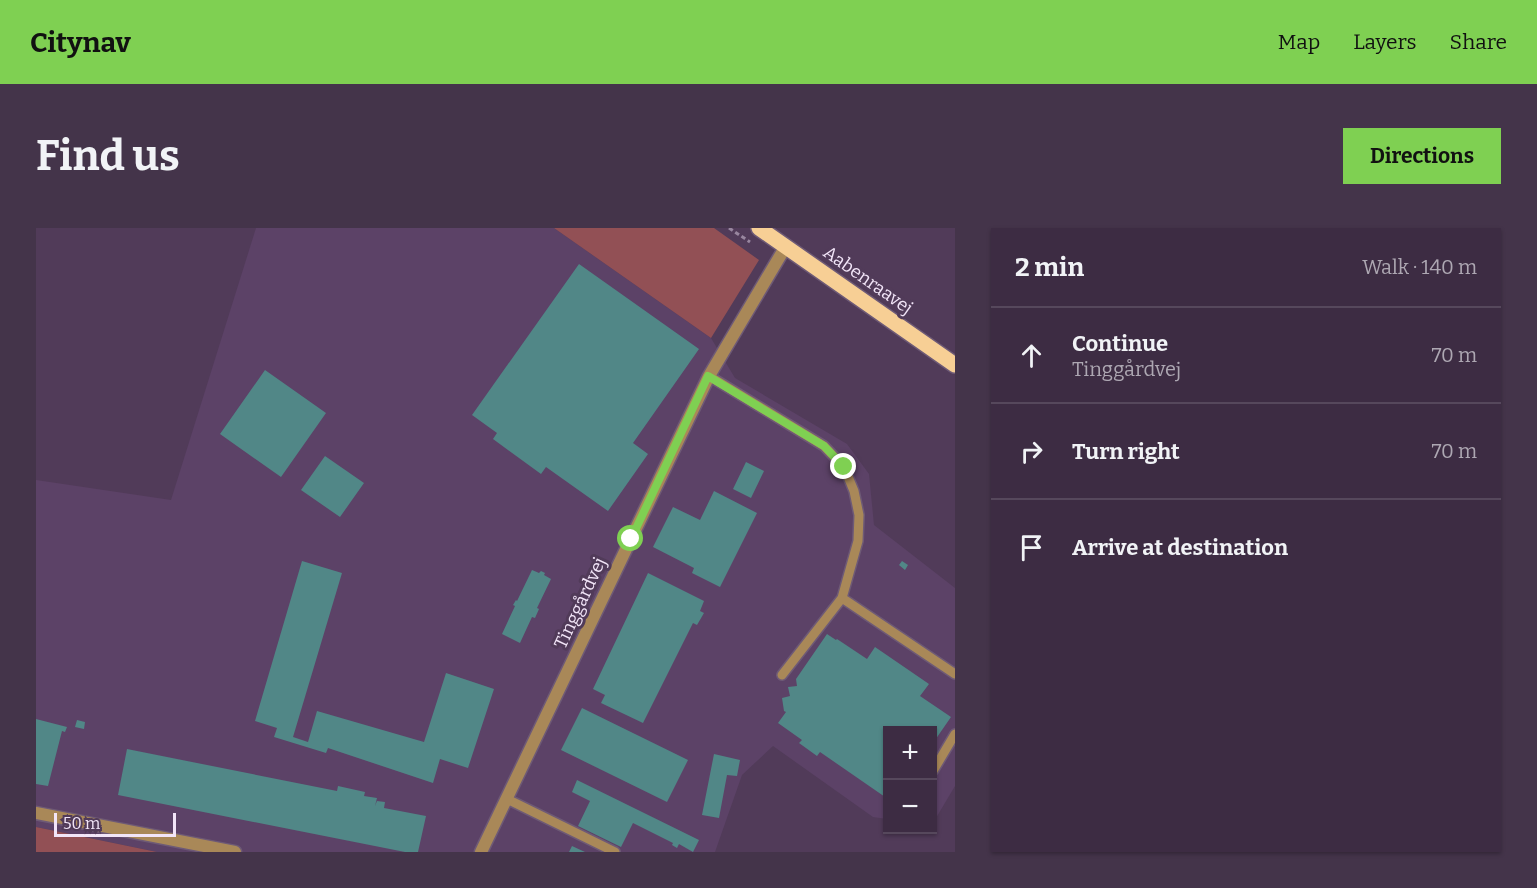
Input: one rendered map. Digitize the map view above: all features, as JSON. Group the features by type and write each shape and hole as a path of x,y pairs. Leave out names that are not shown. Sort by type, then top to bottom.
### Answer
{"main road":[{"name":"Aabenraavej","path":"759,228 955,365"}],"street":[{"name":"Tinggårdvej","path":"481,852 708,376 786,246"},
{"path":"36,813 235,852"}],"lane":[{"path":"708,376 824,446 844,467 854,491 859,515 858,540 842,598 782,675"},
{"path":"842,598 955,674"},
{"path":"937,764 955,734"},
{"path":"507,799 615,852"}],"shaded area":[{"path":"256,228 554,228 711,338 735,378 847,444 869,474 874,525 955,588 955,786 937,816 937,726 883,726 883,818 873,817 773,746 742,775 715,852 157,852 36,827 36,480 171,500"},
{"path":"554,228 714,228 759,260 711,338"},
{"path":"36,827 157,852 36,852"}],"building":[{"path":"579,264 699,349 633,443 648,454 608,511 546,467 541,474 493,439 497,433 472,415"},
{"path":"265,370 326,413 281,477 220,434"},
{"path":"325,456 364,483 340,517 301,490"},
{"path":"746,462 764,471 751,498 733,489"},
{"path":"714,491 757,513 720,587 692,573 694,568 653,547 673,507 700,520"},
{"path":"302,561 342,573 293,737 308,742 317,711 424,742 446,673 494,689 468,768 440,759 433,783 328,748 326,753 274,737 277,728 255,721"},
{"path":"902,561 908,565 905,570 899,565"},
{"path":"532,570 539,573 541,571 551,579 537,608 539,609 535,618 532,617 520,643 502,634 515,606 513,605"},
{"path":"648,573 704,601 700,611 704,613 697,625 693,623 643,723 601,703 605,695 593,689"},
{"path":"827,634 867,659 875,647 929,684 920,696 951,717 937,737 937,726 883,726 883,796 820,752 817,756 799,743 802,740 778,723 786,712 782,698 790,696 788,687 797,686 796,679"},
{"path":"582,708 688,760 667,802 561,750"},
{"path":"36,719 67,727 65,732 62,731 48,786 36,784"},
{"path":"77,720 85,722 84,729 75,727"},
{"path":"127,749 337,791 338,786 365,792 364,796 377,798 375,806 377,801 385,802 384,808 426,816 418,852 405,852 118,795"},
{"path":"714,754 740,760 737,776 727,775 719,818 702,815"},
{"path":"577,780 699,840 693,852 679,844 677,848 672,845 673,843 633,823 621,847 578,826 590,801 572,792"},
{"path":"572,846 585,852 569,852"}],"route":[{"path":"631,539 708,376 824,446 844,467"}]}
